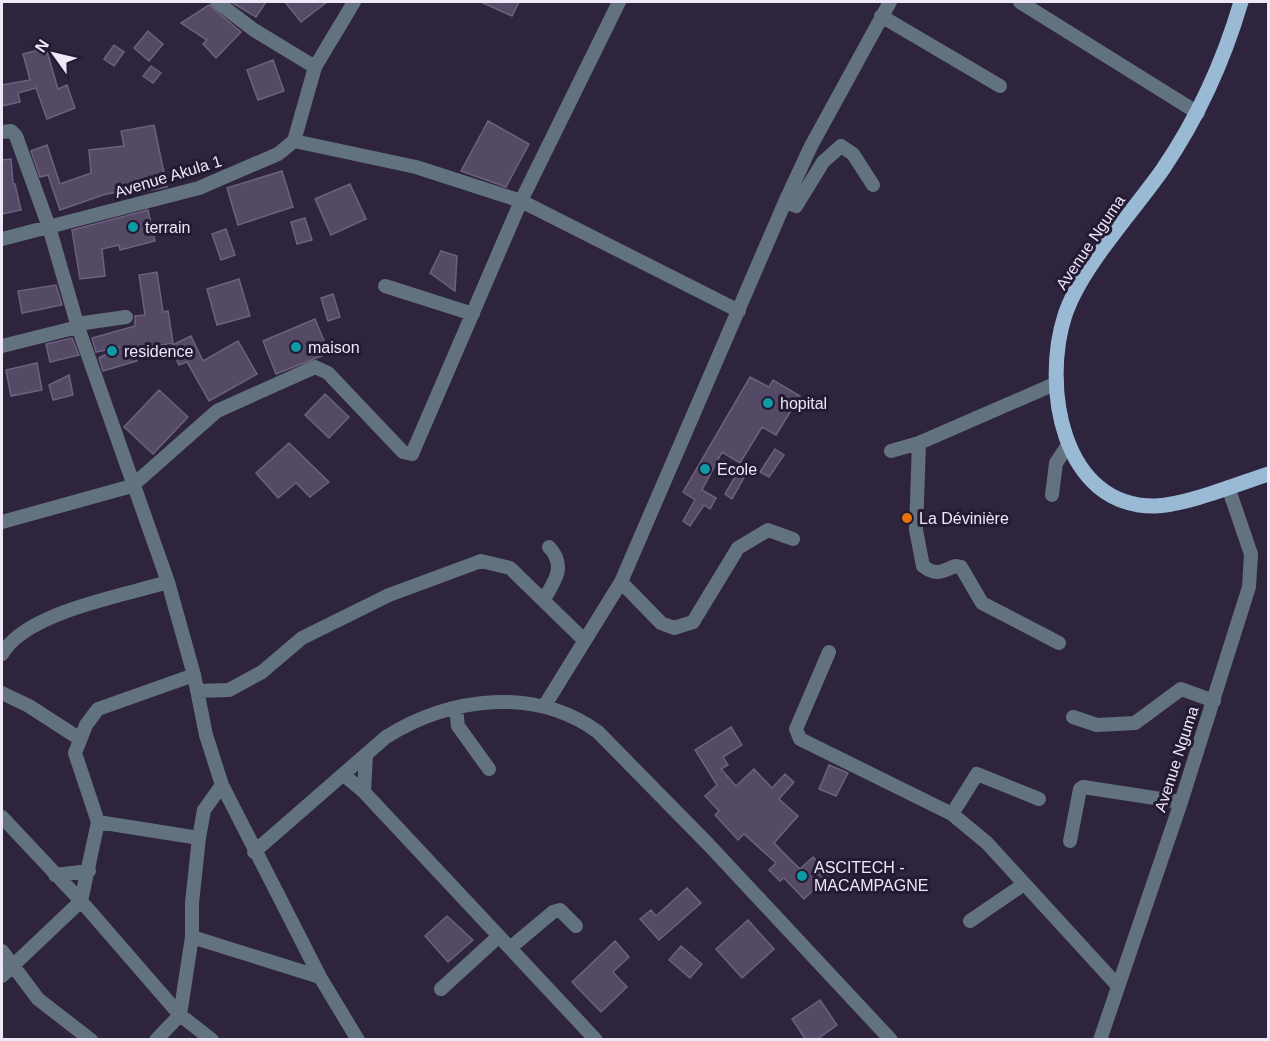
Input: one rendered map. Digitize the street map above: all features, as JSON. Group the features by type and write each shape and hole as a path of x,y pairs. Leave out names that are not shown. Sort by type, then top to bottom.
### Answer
{"main road":[{"name":"Avenue Nguma","path":"1241,2 1226,54 1198,113 1163,168 1076,292 1065,316 1059,347 1057,383 1060,420 1068,445 1086,474 1113,495 1131,503 1156,506 1173,503 1269,474"}],"street":[{"path":"217,2 254,30 315,67"},
{"path":"354,2 315,67 294,141 416,167 521,201 739,311"},
{"path":"2,522 132,486 217,411 315,367 328,373 403,452 412,454 521,201 619,2"},
{"path":"545,705 621,582 785,202 811,146 890,2"},
{"path":"1020,2 1198,113"},
{"path":"881,16 1000,86"},
{"path":"6,132 16,136 49,227 78,326 132,486 168,582 194,675 206,735 222,785 254,852 320,977 357,1040"},
{"name":"Avenue Akula 1","path":"2,240 199,188 263,162 294,141"},
{"path":"785,202 796,206 823,162 840,146 853,154 873,185"},
{"path":"385,286 473,314"},
{"path":"2,346 78,326 126,317"},
{"path":"891,451 919,443 1057,383"},
{"path":"919,443 916,530 923,566 932,573 940,573 955,566 960,567 982,603 1059,643"},
{"path":"1052,495 1056,463 1068,445"},
{"name":"Avenue Nguma","path":"1100,1040 1181,802 1252,571 1248,542 1228,487"},
{"path":"621,582 661,623 674,628 693,622 738,548 768,530 793,539"},
{"path":"544,599 557,580 559,569 557,556 549,547"},
{"path":"197,691 229,690 262,672 302,638 389,595 470,563 496,562 510,568 584,640"},
{"path":"2,654 23,630 48,618 168,582"},
{"path":"829,652 796,729 800,739 952,814 987,843 1118,986"},
{"path":"2,976 12,964 81,901 98,822 75,753 91,716 99,709 194,675"},
{"path":"1072,717 1097,725 1130,725 1140,721 1181,688 1214,700"},
{"path":"2,693 29,706 80,739"},
{"path":"254,852 386,736 406,724 434,713 495,700 545,705 586,723 598,732 708,844 891,1040"},
{"path":"456,709 458,726 489,769"},
{"path":"364,792 366,755"},
{"path":"952,814 977,774 1039,799"},
{"path":"344,775 364,792 596,1040"},
{"path":"156,1040 180,1015 192,937 192,903 204,810 222,785"},
{"path":"1070,841 1080,789 1083,787 1181,802"},
{"path":"2,817 81,901 180,1015 212,1040"},
{"path":"98,822 199,838"},
{"path":"55,875 89,871"},
{"path":"970,921 1024,884"},
{"path":"510,948 553,912 560,910 576,926"},
{"path":"441,989 499,936"},
{"path":"192,937 320,977"},
{"path":"2,951 38,999 91,1040"}],"building":[{"path":"231,2 266,2 256,17"},
{"path":"285,2 327,2 301,22"},
{"path":"481,2 519,2 512,16"},
{"path":"209,5 241,32 216,58 203,44 207,40 181,23"},
{"path":"148,31 163,44 149,61 134,48"},
{"path":"114,45 124,52 114,66 104,59"},
{"path":"46,48 58,89 67,85 75,108 47,119 36,88 18,93 20,102 2,106 2,85 30,80 23,54"},
{"path":"273,60 284,91 258,100 247,70"},
{"path":"151,66 161,73 153,83 143,76"},
{"path":"488,121 529,144 506,187 461,171"},
{"path":"154,125 167,187 136,193 135,188 103,195 60,210 48,175 40,177 31,151 47,145 60,184 91,173 89,150 124,146 121,131"},
{"path":"11,159 13,184 15,184 21,210 2,214 2,160"},
{"path":"282,171 293,207 238,225 227,188"},
{"path":"350,184 366,219 331,235 315,199"},
{"path":"148,210 155,241 120,250 119,245 102,249 105,276 80,279 72,230"},
{"path":"305,218 312,240 297,244 291,222"},
{"path":"226,229 235,255 221,260 212,234"},
{"path":"441,251 457,256 455,291 430,273"},
{"path":"157,272 163,312 168,311 173,343 134,350 137,361 103,371 99,358 120,347 96,352 92,338 135,326 135,316 145,315 139,275"},
{"path":"239,279 250,316 217,325 207,289"},
{"path":"56,285 62,305 22,313 18,291"},
{"path":"333,294 340,317 328,321 321,298"},
{"name":"maison","path":"315,319 329,353 276,374 263,341"},
{"path":"191,336 203,361 238,341 257,374 209,401 187,362 179,365 170,346"},
{"path":"72,338 79,355 50,362 46,344"},
{"path":"37,363 42,390 11,396 6,370"},
{"path":"69,375 73,395 53,400 49,385"},
{"path":"750,377 769,387 773,380 800,396 776,435 762,427 740,463 722,452 702,490 716,498 710,509 704,505 690,526 683,521 695,500 683,492"},
{"path":"159,390 188,417 153,454 124,427"},
{"name":"maison","path":"325,394 349,417 329,438 305,415"},
{"path":"289,443 329,482 310,497 296,483 278,498 256,473"},
{"path":"775,449 784,455 769,477 760,472"},
{"path":"739,470 746,474 732,499 725,494"},
{"path":"731,727 742,745 723,757 728,765 721,769 736,786 754,769 772,788 785,774 794,782 779,799 798,816 774,843 800,869 813,857 830,874 804,899 784,878 780,881 769,870 776,863 744,834 738,840 715,815 719,811 705,796 717,785 695,750"},
{"path":"829,765 848,773 836,796 819,789"},
{"path":"687,888 701,903 659,940 640,919 651,910 656,916"},
{"path":"447,916 473,940 448,962 425,936"},
{"path":"748,920 774,949 742,978 716,949"},
{"path":"615,941 629,957 613,972 627,987 601,1012 572,982"},
{"path":"681,946 702,964 690,978 669,960"},
{"path":"820,1000 837,1025 816,1040 806,1040 792,1019"}],"place":[{"name":"terrain","path":"133,227"},
{"name":"maison","path":"296,347"},
{"name":"residence","path":"112,351"},
{"name":"hopital","path":"768,403"},
{"name":"Ecole","path":"705,469"},
{"name":"La Dévinière","path":"907,518"},
{"name":"ASCITECH - MACAMPAGNE","path":"802,876"}]}
